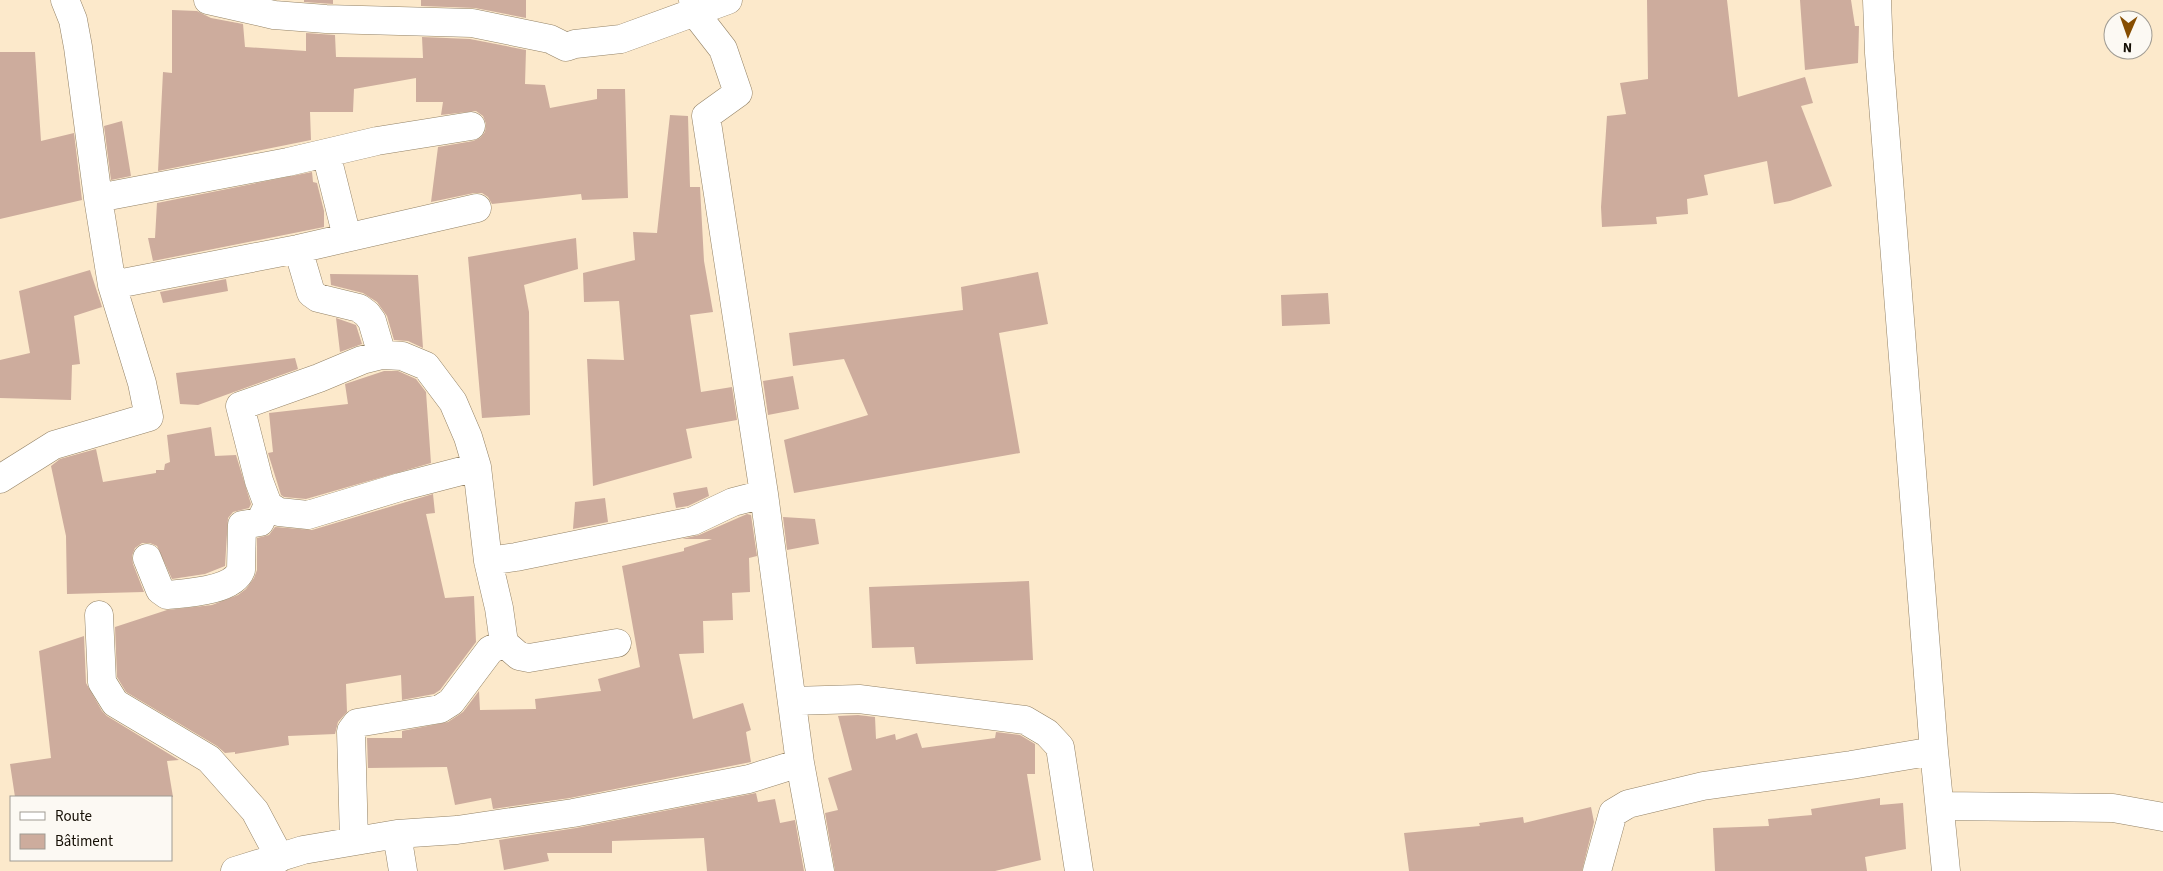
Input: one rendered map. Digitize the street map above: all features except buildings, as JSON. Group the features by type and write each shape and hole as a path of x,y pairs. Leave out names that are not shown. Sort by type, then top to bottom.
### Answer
{"street":[{"path":"0,479 54,445 148,417 142,383 112,285 98,198 78,47 73,20 65,0"},
{"path":"208,0 274,15 326,19 472,23 550,39 566,47 575,44 620,39 694,6 728,0"},
{"path":"1877,0 1879,53 1934,751 1946,871"},
{"path":"694,6 723,49 738,93 706,116 764,494 800,762 820,871"},
{"path":"98,198 326,153 377,141 471,126"},
{"path":"326,153 347,237"},
{"path":"112,285 298,249 477,208"},
{"path":"298,249 311,293 318,298 359,308 367,314 372,322 382,355"},
{"path":"477,467 400,487 308,515 279,512 268,505 259,481 240,406 319,378 362,360 382,355 402,356 426,366 453,402 468,437 477,467 488,561 499,608 504,643 519,656 529,658 617,643"},
{"path":"488,561 693,521 733,502 764,494"},
{"path":"147,558 160,590 167,595 206,591 231,581 239,576 241,570 242,526 260,522 268,505"},
{"path":"99,615 102,682 115,703 209,759 255,811 280,858"},
{"path":"354,841 352,731 356,724 440,709 450,702 490,650 504,643"},
{"path":"792,701 859,699 996,716 1025,720 1047,733 1060,748 1079,871"},
{"path":"1597,871 1613,813 1628,804 1703,786 1934,751"},
{"path":"235,871 303,850 397,834 457,830 573,813 749,779 800,762"},
{"path":"1940,806 2113,808 2163,817"},
{"path":"397,834 403,871"}]}
